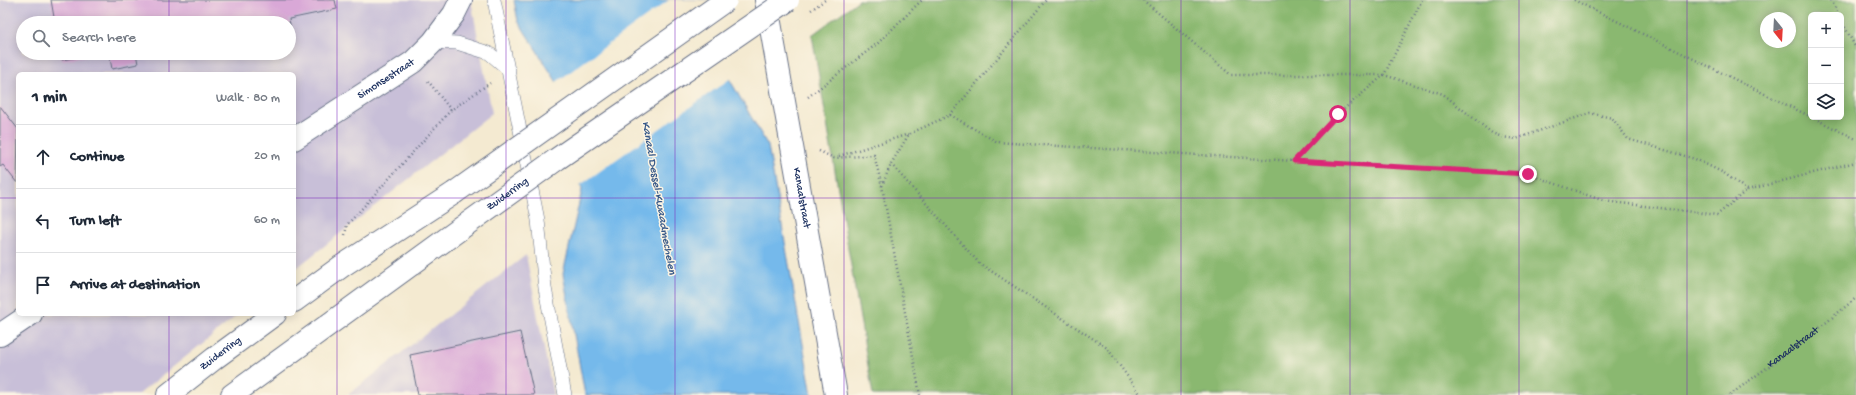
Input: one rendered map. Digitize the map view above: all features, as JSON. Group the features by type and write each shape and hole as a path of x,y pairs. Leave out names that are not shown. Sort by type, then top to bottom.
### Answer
{"main road":[{"name":"Simonsestraat","path":"296,138 413,62 433,42 454,14 461,0"},
{"path":"296,299 342,266 454,193 726,0"},
{"name":"Kanaalstraat","path":"766,0 836,395"},
{"name":"Zuiderring","path":"232,395 557,159 788,0"},
{"path":"0,336 28,316"},
{"name":"Zuiderring","path":"168,395 214,358 272,316"}],"lane":[{"path":"494,0 538,220 545,288 565,395"},
{"path":"433,42 457,43 489,53 509,70"}],"path":[{"path":"786,113 878,43 922,0"},
{"path":"834,158 909,134 950,115 1046,0"},
{"path":"1144,0 1231,75 1384,75 1443,94 1492,133 1502,137 1516,139 1590,112 1612,118 1628,139 1695,159 1724,173 1747,190"},
{"path":"1294,161 1338,114 1384,75 1422,0"},
{"path":"1574,0 1856,139"},
{"path":"1831,0 1837,12"},
{"path":"1844,26 1856,48"},
{"path":"413,62 451,110"},
{"path":"344,238 347,225 451,110 509,70"},
{"path":"950,115 997,142 1528,174 1604,201 1717,215 1747,190 1856,162"},
{"path":"882,186 891,164 909,134"},
{"path":"791,138 834,158 874,155 882,186 920,395"},
{"path":"891,164 979,263 1107,348 1141,395"},
{"name":"Kanaalstraat","path":"1730,395 1811,336 1856,298"}],"shaded area":[{"path":"0,0 471,0 492,113 296,268 296,72 16,72 16,316 237,316 138,395 0,395"},
{"path":"526,255 553,395 348,395"}],"green space":[{"path":"859,0 1856,0 1856,395 873,395 812,35"}],"water":[{"name":"Kanaal Dessel-Kwaadmechelen","path":"514,0 711,0 723,68 768,146 812,395 585,395 563,274 582,190 558,84 518,21"}],"pier":[{"path":"669,0 713,0 725,67 731,78 579,186 555,83"}],"building":[{"path":"51,0 335,0 337,9 296,18 296,16 54,16"},
{"path":"110,60 137,60 138,64 112,69"},
{"path":"0,106 16,126 16,182 3,165 0,167"},
{"path":"520,332 534,395 418,395 410,355"}],"route":[{"path":"1338,114 1294,161 1528,174"}]}
